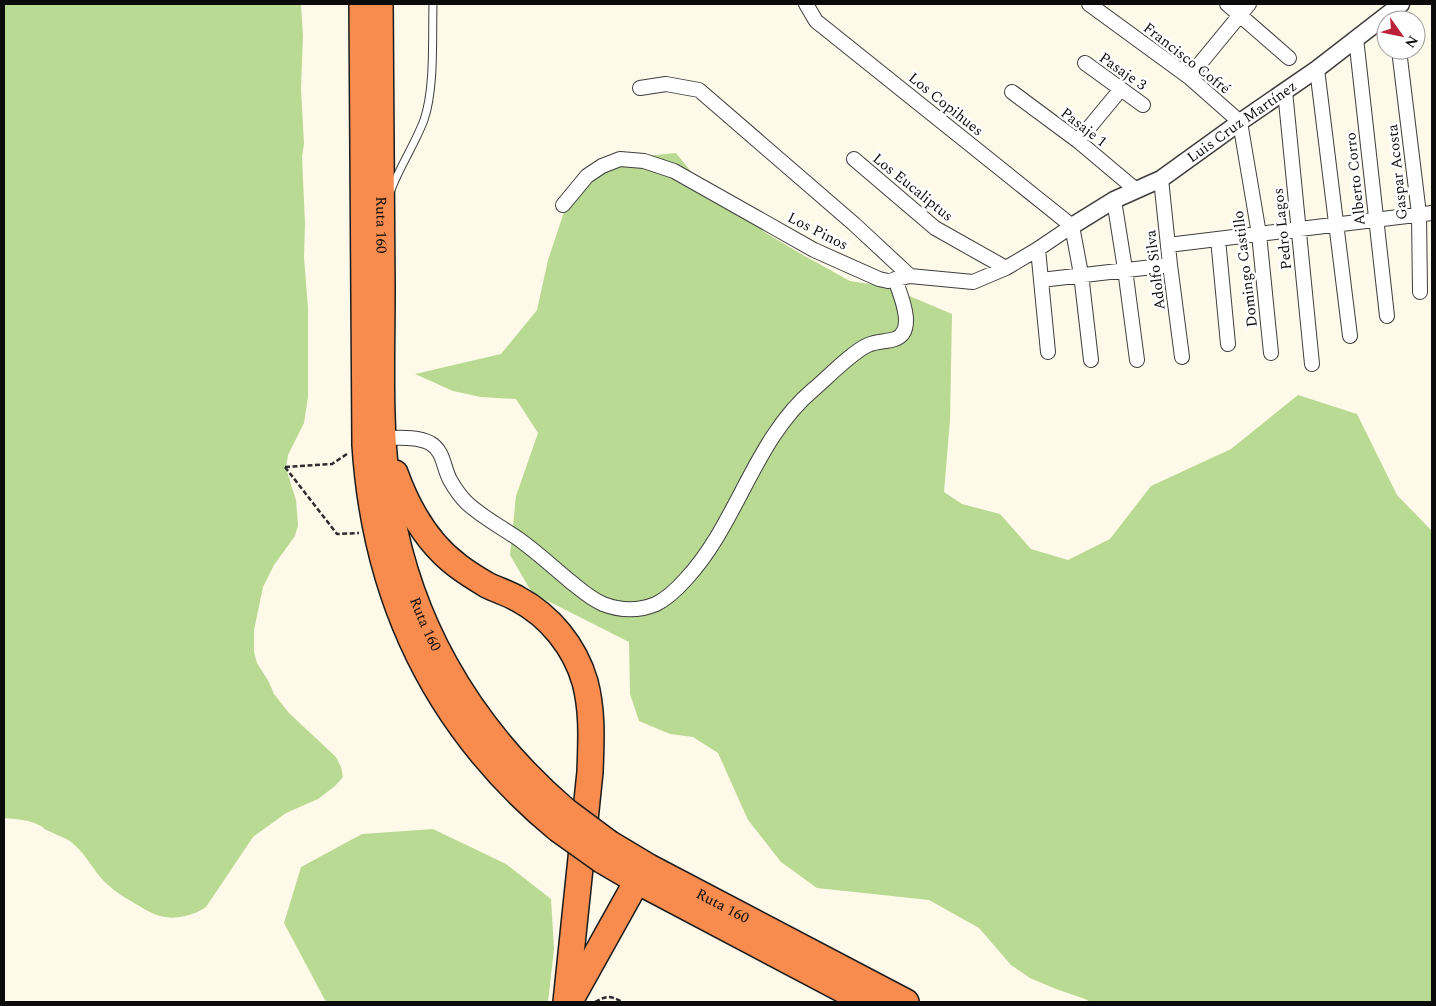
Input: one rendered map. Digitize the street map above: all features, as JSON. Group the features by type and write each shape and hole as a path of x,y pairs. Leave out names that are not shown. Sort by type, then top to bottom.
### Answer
{"highway":[{"name":"Ruta 160","path":"362,4 365,445 369,490 376,532 386,572 403,620 426,670 461,725 489,762 523,798 562,820 606,852 637,881 866,1002"},
{"name":"Ruta 160","path":"380,4 384,438 389,498 400,551 414,598 431,638 459,690 485,728 562,820"},
{"path":"384,438 409,508 430,539 456,565 471,576 523,602 541,614 571,649 585,680 591,714 590,772 568,1002"},
{"name":"Ruta 160","path":"606,852 649,867 906,1002"},
{"path":"568,1002 637,881"}],"street":[{"name":"Los Copihues","path":"806,4 816,21 1072,226"},
{"name":"Francisco Cofré","path":"1089,4 1189,77 1240,122"},
{"path":"1227,4 1244,9 1289,58"},
{"path":"1189,77 1244,9"},
{"name":"Luis Cruz Martínez","path":"1072,226 1114,200 1161,179 1317,69 1376,25"},
{"name":"Alberto Corro","path":"1356,38 1387,316"},
{"name":"Gaspar Acosta","path":"1401,60 1425,214 1420,292"},
{"name":"Pasaje 3","path":"1085,63 1143,104"},
{"path":"1317,69 1350,336"},
{"path":"640,88 666,84 699,90 854,224 910,276"},
{"path":"1078,141 1121,89"},
{"name":"Pedro Lagos","path":"1285,91 1312,364"},
{"name":"Pasaje 1","path":"1012,92 1078,141 1135,190"},
{"name":"Domingo Castillo","path":"1240,122 1259,234 1271,353"},
{"name":"Los Eucaliptus","path":"854,159 935,228 1006,268"},
{"name":"Los Pinos","path":"564,205 587,176 602,166 620,160 644,161 674,171 814,250 879,279 888,281 910,276 973,282 1006,268 1072,226"},
{"name":"Adolfo Silva","path":"1161,179 1182,357"},
{"path":"1114,200 1137,360"},
{"path":"1168,245 1425,214"},
{"path":"1072,226 1081,274 1091,360"},
{"path":"1218,239 1228,344"},
{"path":"1038,249 1048,352"},
{"path":"1041,280 1170,265"},
{"path":"384,438 408,438 431,444 439,452 445,463 449,478 465,502 520,540 586,594 602,603 618,608 633,610 647,608 660,602 676,590 695,570 716,539 781,425 806,395 868,345 895,339 902,334 905,328 906,314 895,279"}],"lane":[{"path":"382,218 394,181 419,132 428,104 433,4"}],"path":[{"path":"348,453 332,464 285,467 336,534 376,532"},
{"path":"595,1002 604,997 613,997 622,1002"}],"green space":[{"path":"4,4 301,4 303,36 301,89 304,144 302,157 305,223 304,258 308,308 308,397 304,423 288,455 286,468 296,500 298,525 295,536 274,565 263,587 254,630 254,652 257,663 274,694 289,713 336,757 343,777 318,799 286,813 253,837 206,907 196,913 185,916 170,918 158,916 125,898 109,886 80,850 69,840 32,822 4,818"},
{"path":"676,153 697,179 766,233 803,255 850,281 888,287 952,314 950,420 944,492 962,504 1000,514 1031,549 1068,560 1110,539 1151,486 1231,449 1298,395 1357,414 1397,495 1432,531 1432,1002 1090,1002 1030,978 1011,965 979,928 929,900 817,888 781,862 748,820 718,753 693,737 670,734 639,721 630,694 629,642 532,593 510,555 516,496 538,433 516,399 481,397 453,391 415,374 501,354 537,310 548,260 575,179 625,158"},
{"path":"433,829 506,864 551,899 554,949 548,1002 326,1002 284,923 301,867 362,834"}]}
